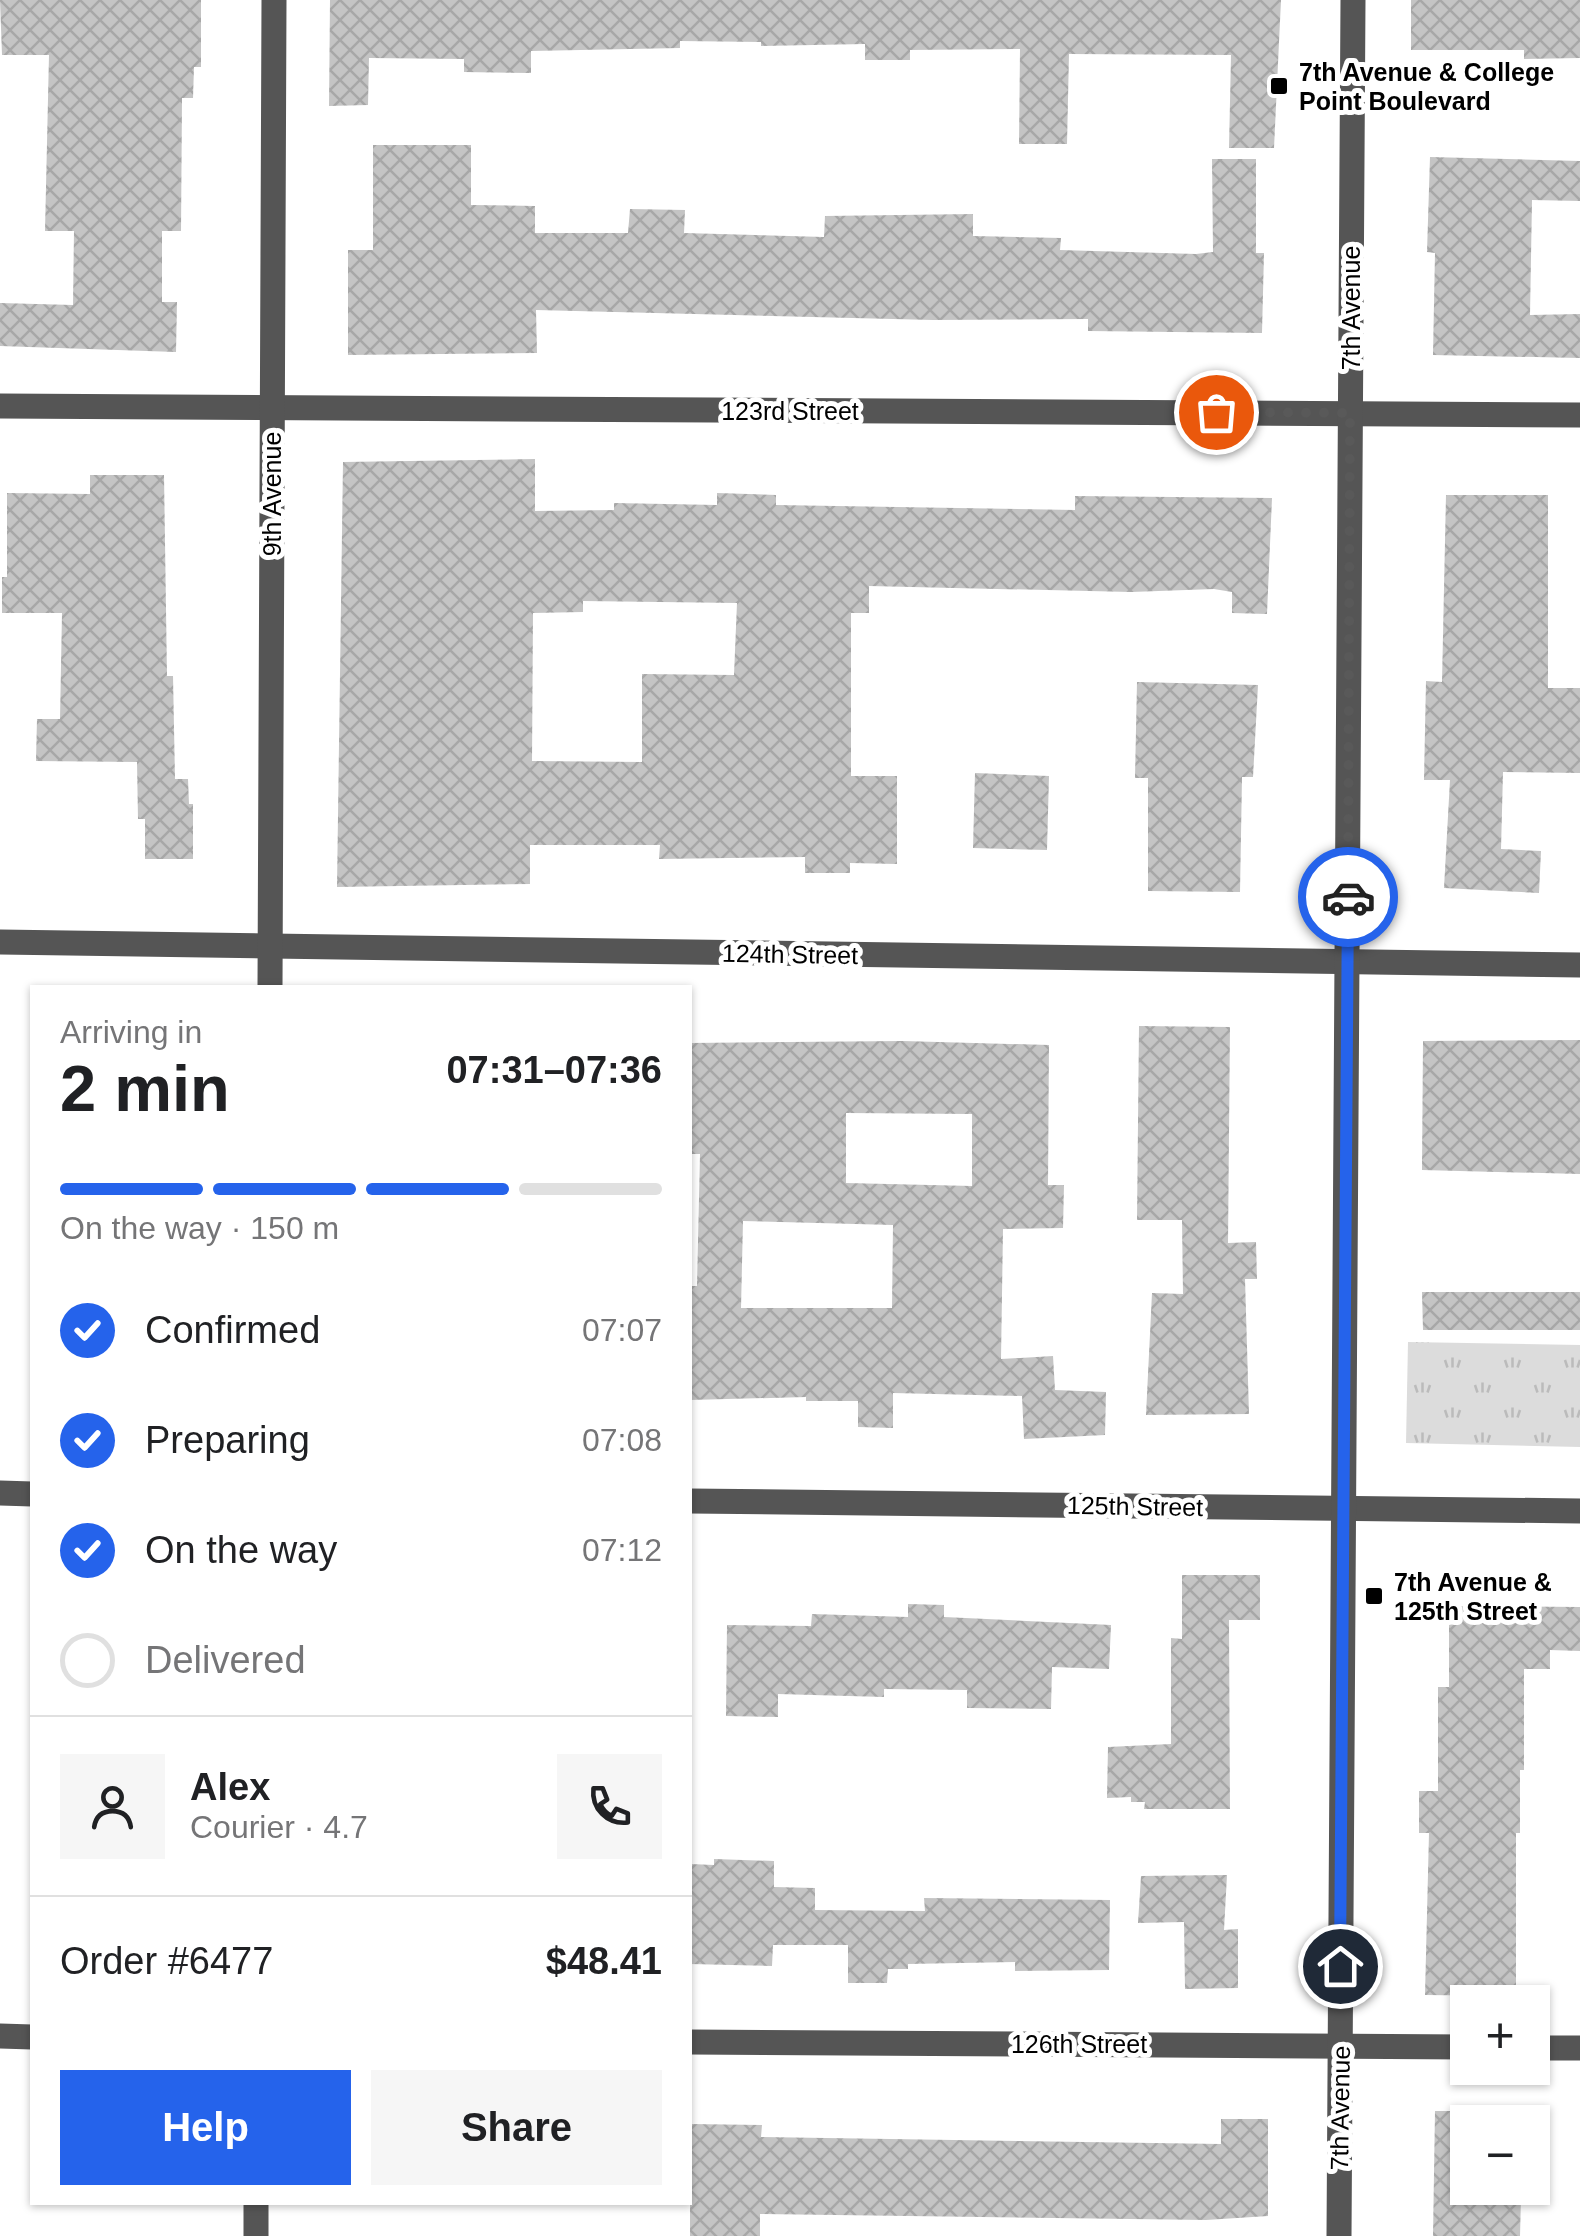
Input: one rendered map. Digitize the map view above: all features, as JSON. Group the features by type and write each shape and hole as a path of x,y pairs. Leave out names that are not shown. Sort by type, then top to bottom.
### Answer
{"street":[{"name":"9th Avenue","path":"270,985 274,0"},
{"name":"7th Avenue","path":"1338,2236 1354,0"},
{"name":"123rd Street","path":"0,406 1580,415"},
{"name":"124th Street","path":"0,942 1580,965"},
{"path":"0,1493 30,1494"},
{"name":"125th Street","path":"692,1501 1580,1511"},
{"path":"0,2036 30,2036"},
{"name":"126th Street","path":"692,2042 1450,2047"},
{"path":"1550,2048 1580,2048"},
{"path":"256,2205 256,2236"}],"green space":[{"path":"1408,1342 1580,1345 1580,1447 1406,1443"}],"building":[{"path":"0,0 201,0 201,67 194,67 193,98 182,98 181,231 162,231 162,302 177,302 176,352 0,346 0,303 73,305 74,231 45,231 49,55 2,55"},
{"path":"330,0 1281,0 1274,148 1229,148 1231,55 1069,54 1067,144 1019,144 1020,49 910,50 910,60 865,60 865,44 761,46 761,42 680,41 680,48 531,51 531,73 464,72 464,59 369,58 368,105 329,106"},
{"path":"1411,0 1580,0 1580,58 1524,59 1524,50 1411,50"},
{"path":"373,145 471,145 471,205 535,206 535,233 628,233 630,209 685,210 684,233 824,237 825,216 973,214 973,236 1061,238 1060,250 1196,254 1213,252 1212,159 1256,159 1256,253 1264,253 1262,333 1088,331 1088,319 933,320 536,310 537,353 348,355 348,250 373,250"},
{"path":"1430,157 1580,161 1580,201 1532,200 1530,315 1580,314 1580,358 1433,355 1435,253 1427,252"},
{"path":"535,459 535,511 614,510 614,503 717,505 717,493 776,495 776,505 1075,510 1075,496 1272,498 1267,614 1232,613 1232,592 1214,589 1131,592 869,586 869,613 851,613 851,776 897,776 897,864 850,863 850,873 805,873 805,857 659,859 660,845 530,845 530,884 337,887 343,462","holes":["583,601 737,603 734,675 642,674 642,762 532,761 533,613 583,612"]},
{"path":"90,475 164,475 167,676 173,676 175,779 188,779 189,804 193,804 193,859 145,859 145,819 138,819 137,762 36,761 37,719 60,719 62,613 2,613 2,577 7,577 7,493 90,494"},
{"path":"1446,495 1548,495 1548,688 1580,688 1580,773 1503,772 1501,849 1541,851 1539,893 1444,888 1450,780 1424,780 1426,681 1442,682"},
{"path":"1137,682 1258,685 1253,777 1242,777 1240,892 1148,891 1148,778 1135,778"},
{"path":"975,773 1049,776 1047,850 973,848"},
{"path":"1139,1026 1230,1027 1228,1243 1256,1242 1257,1279 1245,1279 1249,1414 1146,1415 1152,1293 1183,1294 1182,1220 1137,1220"},
{"path":"1580,1040 1580,1174 1422,1170 1423,1041"},
{"path":"903,1041 1049,1045 1048,1185 1064,1185 1063,1228 1003,1229 1001,1359 1053,1356 1055,1390 1106,1392 1105,1435 1024,1439 1022,1396 893,1393 893,1428 858,1427 858,1401 806,1401 806,1397 692,1400 692,1286 697,1286 700,1154 692,1154 692,1043","holes":["846,1113 972,1114 972,1186 846,1183","743,1221 893,1225 892,1308 741,1308"]},
{"path":"1422,1292 1580,1292 1580,1330 1423,1330"},
{"path":"1182,1575 1260,1575 1260,1620 1229,1620 1230,1809 1144,1809 1145,1802 1131,1802 1131,1797 1107,1798 1108,1747 1171,1744 1171,1638 1182,1639"},
{"path":"908,1604 944,1605 944,1617 1111,1625 1109,1669 1052,1667 1051,1709 967,1708 967,1690 884,1689 884,1697 778,1694 778,1717 726,1716 727,1625 811,1626 812,1614 908,1617"},
{"path":"1449,1606 1580,1607 1580,1651 1550,1650 1550,1669 1524,1669 1524,1770 1520,1770 1520,1833 1516,1833 1516,1985 1450,1985 1450,1995 1425,1995 1429,1833 1419,1833 1419,1791 1438,1791 1438,1687 1449,1687"},
{"path":"714,1859 774,1861 774,1887 815,1888 815,1910 925,1911 924,1898 1110,1900 1109,1970 1015,1971 1015,1962 908,1964 908,1969 888,1969 887,1983 848,1983 848,1945 773,1945 772,1966 692,1964 692,1864 714,1865"},
{"path":"1227,1875 1224,1930 1238,1929 1238,1988 1185,1989 1184,1922 1138,1923 1141,1876"},
{"path":"1435,2111 1450,2111 1450,2205 1521,2205 1520,2236 1433,2236"},
{"path":"1221,2119 1268,2119 1268,2216 1206,2220 760,2214 760,2236 690,2236 692,2124 762,2125 761,2137 1221,2144"}],"way so far":[{"path":"1216,412 1350,413 1348,897"}],"place":[{"name":"7th Avenue & College Point Boulevard","path":"1279,86"},
{"name":"7th Avenue & 125th Street","path":"1374,1596"}],"route":[{"path":"1340,1966 1348,897"}]}
